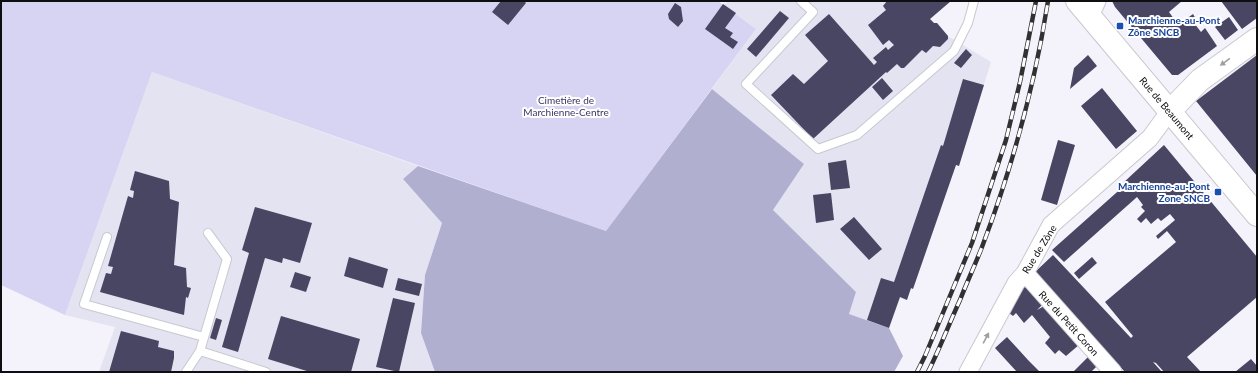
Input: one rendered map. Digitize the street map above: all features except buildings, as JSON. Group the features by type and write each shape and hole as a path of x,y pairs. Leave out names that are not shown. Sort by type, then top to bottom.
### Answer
{"main road":[{"name":"Rue de Beaumont","path":"1086,5 1169,112 1257,215"},
{"path":"1169,112 1200,80 1257,39"}],"street":[{"name":"Rue de Zône","path":"968,372 1016,283 1025,273 1051,225 1150,138 1169,112"},
{"name":"Rue du Petit Coron","path":"1025,273 1113,372"}],"lane":[{"path":"801,1 813,12 746,84 818,149 857,135 954,51 968,23 974,1"},
{"path":"186,372 200,351 227,259 208,233"},
{"path":"106,237 84,304 204,337"},
{"path":"200,351 266,372"}],"shaded area":[{"path":"728,1 914,1 948,36 991,62 959,165 956,165 913,289 911,289 906,300 900,298 889,328 849,314 856,292 773,210 804,164 712,89 756,29 724,5"},
{"path":"152,72 418,166 403,179 442,223 425,275 421,333 435,372 99,372 115,327 65,315"},
{"path":"712,89 804,164 773,210 856,292 849,314 889,328 903,356 894,372 435,372 421,333 425,275 442,223 403,179 418,166 606,231"}],"green space":[{"name":"Cimetière de Marchienne-Centre","path":"1,1 718,1 756,29 606,231 152,72 65,315 1,285"}],"railway":[{"path":"917,372 972,243 1006,140 1020,82 1036,1"},
{"path":"928,372 979,254 1003,187 1013,156 1029,94 1043,32 1048,1"}],"place":[{"name":"Marchienne-au-Pont Zône SNCB","path":"1120,26"},
{"name":"Marchienne-au-Pont Zone SNCB","path":"1218,192"}]}
